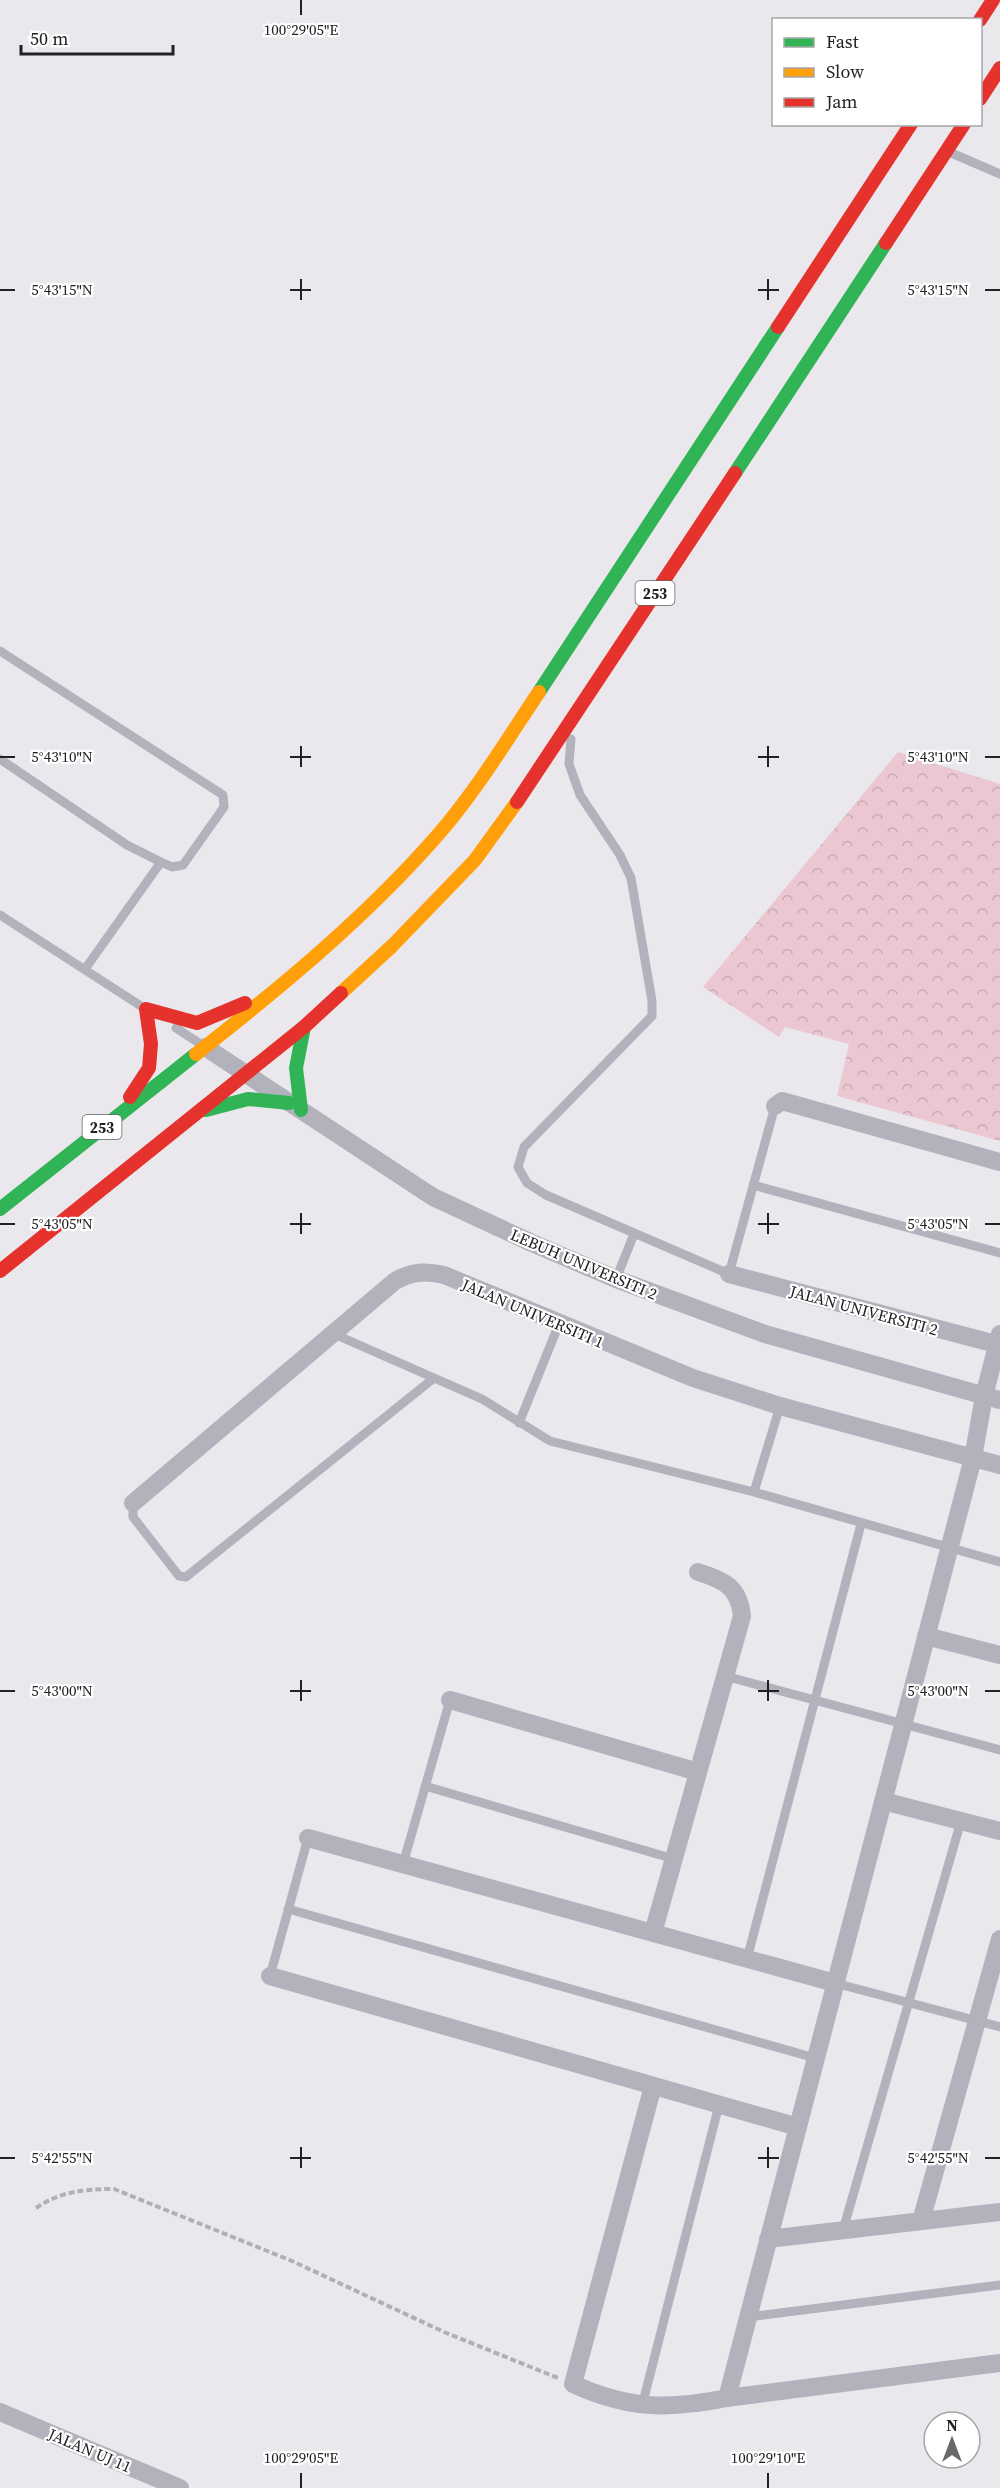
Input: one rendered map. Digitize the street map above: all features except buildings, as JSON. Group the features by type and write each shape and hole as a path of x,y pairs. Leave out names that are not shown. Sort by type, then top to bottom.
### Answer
{"main road":[{"path":"981,18 993,0"},
{"path":"982,97 1000,68"},
{"name":"253","path":"0,1209 280,988 362,916 444,828 501,749 909,126"},
{"name":"253","path":"0,1271 304,1027 392,946 475,860 573,718 963,126"},
{"path":"118,1115 149,1068 151,1044 146,1009 197,1023 280,988"},
{"path":"198,1112 248,1099 295,1106 294,1063 304,1027"}],"street":[{"name":"LEBUH UNIVERSITI 2","path":"205,1047 433,1197 616,1279 765,1334 992,1398"},
{"path":"775,1106 782,1101 1000,1161"},
{"name":"JALAN UNIVERSITI 1","path":"133,1503 396,1281 411,1272 427,1271 444,1275 693,1378 780,1406 1000,1465"},
{"name":"JALAN UNIVERSITI 2","path":"729,1274 999,1341"},
{"path":"727,2397 973,1458 992,1398 999,1341"},
{"path":"653,1933 742,1616 741,1603 733,1587 720,1579 698,1572"},
{"path":"926,1636 1000,1655"},
{"path":"450,1700 698,1772"},
{"path":"883,1801 1000,1831"},
{"path":"308,1838 835,1983"},
{"path":"921,2221 1000,1939"},
{"path":"270,1976 798,2127"},
{"path":"653,2086 573,2384 613,2400 642,2406 683,2406 727,2397 1000,2363"},
{"path":"768,2239 1000,2211"},
{"name":"JALAN UJ 11","path":"0,2412 152,2483 180,2488"}],"lane":[{"path":"947,151 1000,174"},
{"path":"0,651 223,795 224,807 183,865 172,867 127,844 0,759"},
{"path":"573,718 569,765 580,795 620,855 631,878 652,1001 652,1016 525,1147 518,1167 527,1183 546,1195 729,1274 775,1106"},
{"path":"85,969 161,862"},
{"path":"0,915 205,1047"},
{"path":"753,1185 1000,1253"},
{"path":"616,1279 634,1233"},
{"path":"519,1423 559,1324"},
{"path":"334,1334 501,1409 519,1423 550,1441 754,1492 1000,1562"},
{"path":"133,1503 133,1517 179,1576 186,1577 434,1378"},
{"path":"754,1492 780,1406"},
{"path":"747,1959 861,1524"},
{"path":"725,1676 1000,1750"},
{"path":"403,1864 450,1700"},
{"path":"425,1786 674,1859"},
{"path":"843,2230 961,1821"},
{"path":"270,1976 308,1838"},
{"path":"288,1909 815,2058"},
{"path":"835,1983 1000,2027"},
{"path":"642,2406 720,2105"},
{"path":"748,2317 1000,2286"}],"path":[{"path":"36,2208 52,2197 84,2189 114,2189 292,2261 444,2332 573,2384"}],"green space":[{"path":"898,752 1000,784 1000,1141 837,1096 849,1044 785,1027 779,1037 703,987"}],"traffic: fast":[{"path":"735,473 886,243"},
{"path":"539,692 778,327"},
{"path":"301,1110 296,1068 304,1027"},
{"path":"0,1209 196,1054"},
{"path":"206,1110 248,1099 289,1103"}],"traffic: slow":[{"path":"196,1054 321,951 409,867 464,803 539,692"},
{"path":"341,993 392,946 475,860 517,802"}],"traffic: jam":[{"path":"981,18 993,0"},
{"path":"982,96 1000,68"},
{"path":"778,327 910,126"},
{"path":"886,243 963,126"},
{"path":"517,802 735,473"},
{"path":"0,1271 304,1027 341,993"},
{"path":"130,1097 149,1068 151,1044 146,1009 197,1023 245,1003"}]}
